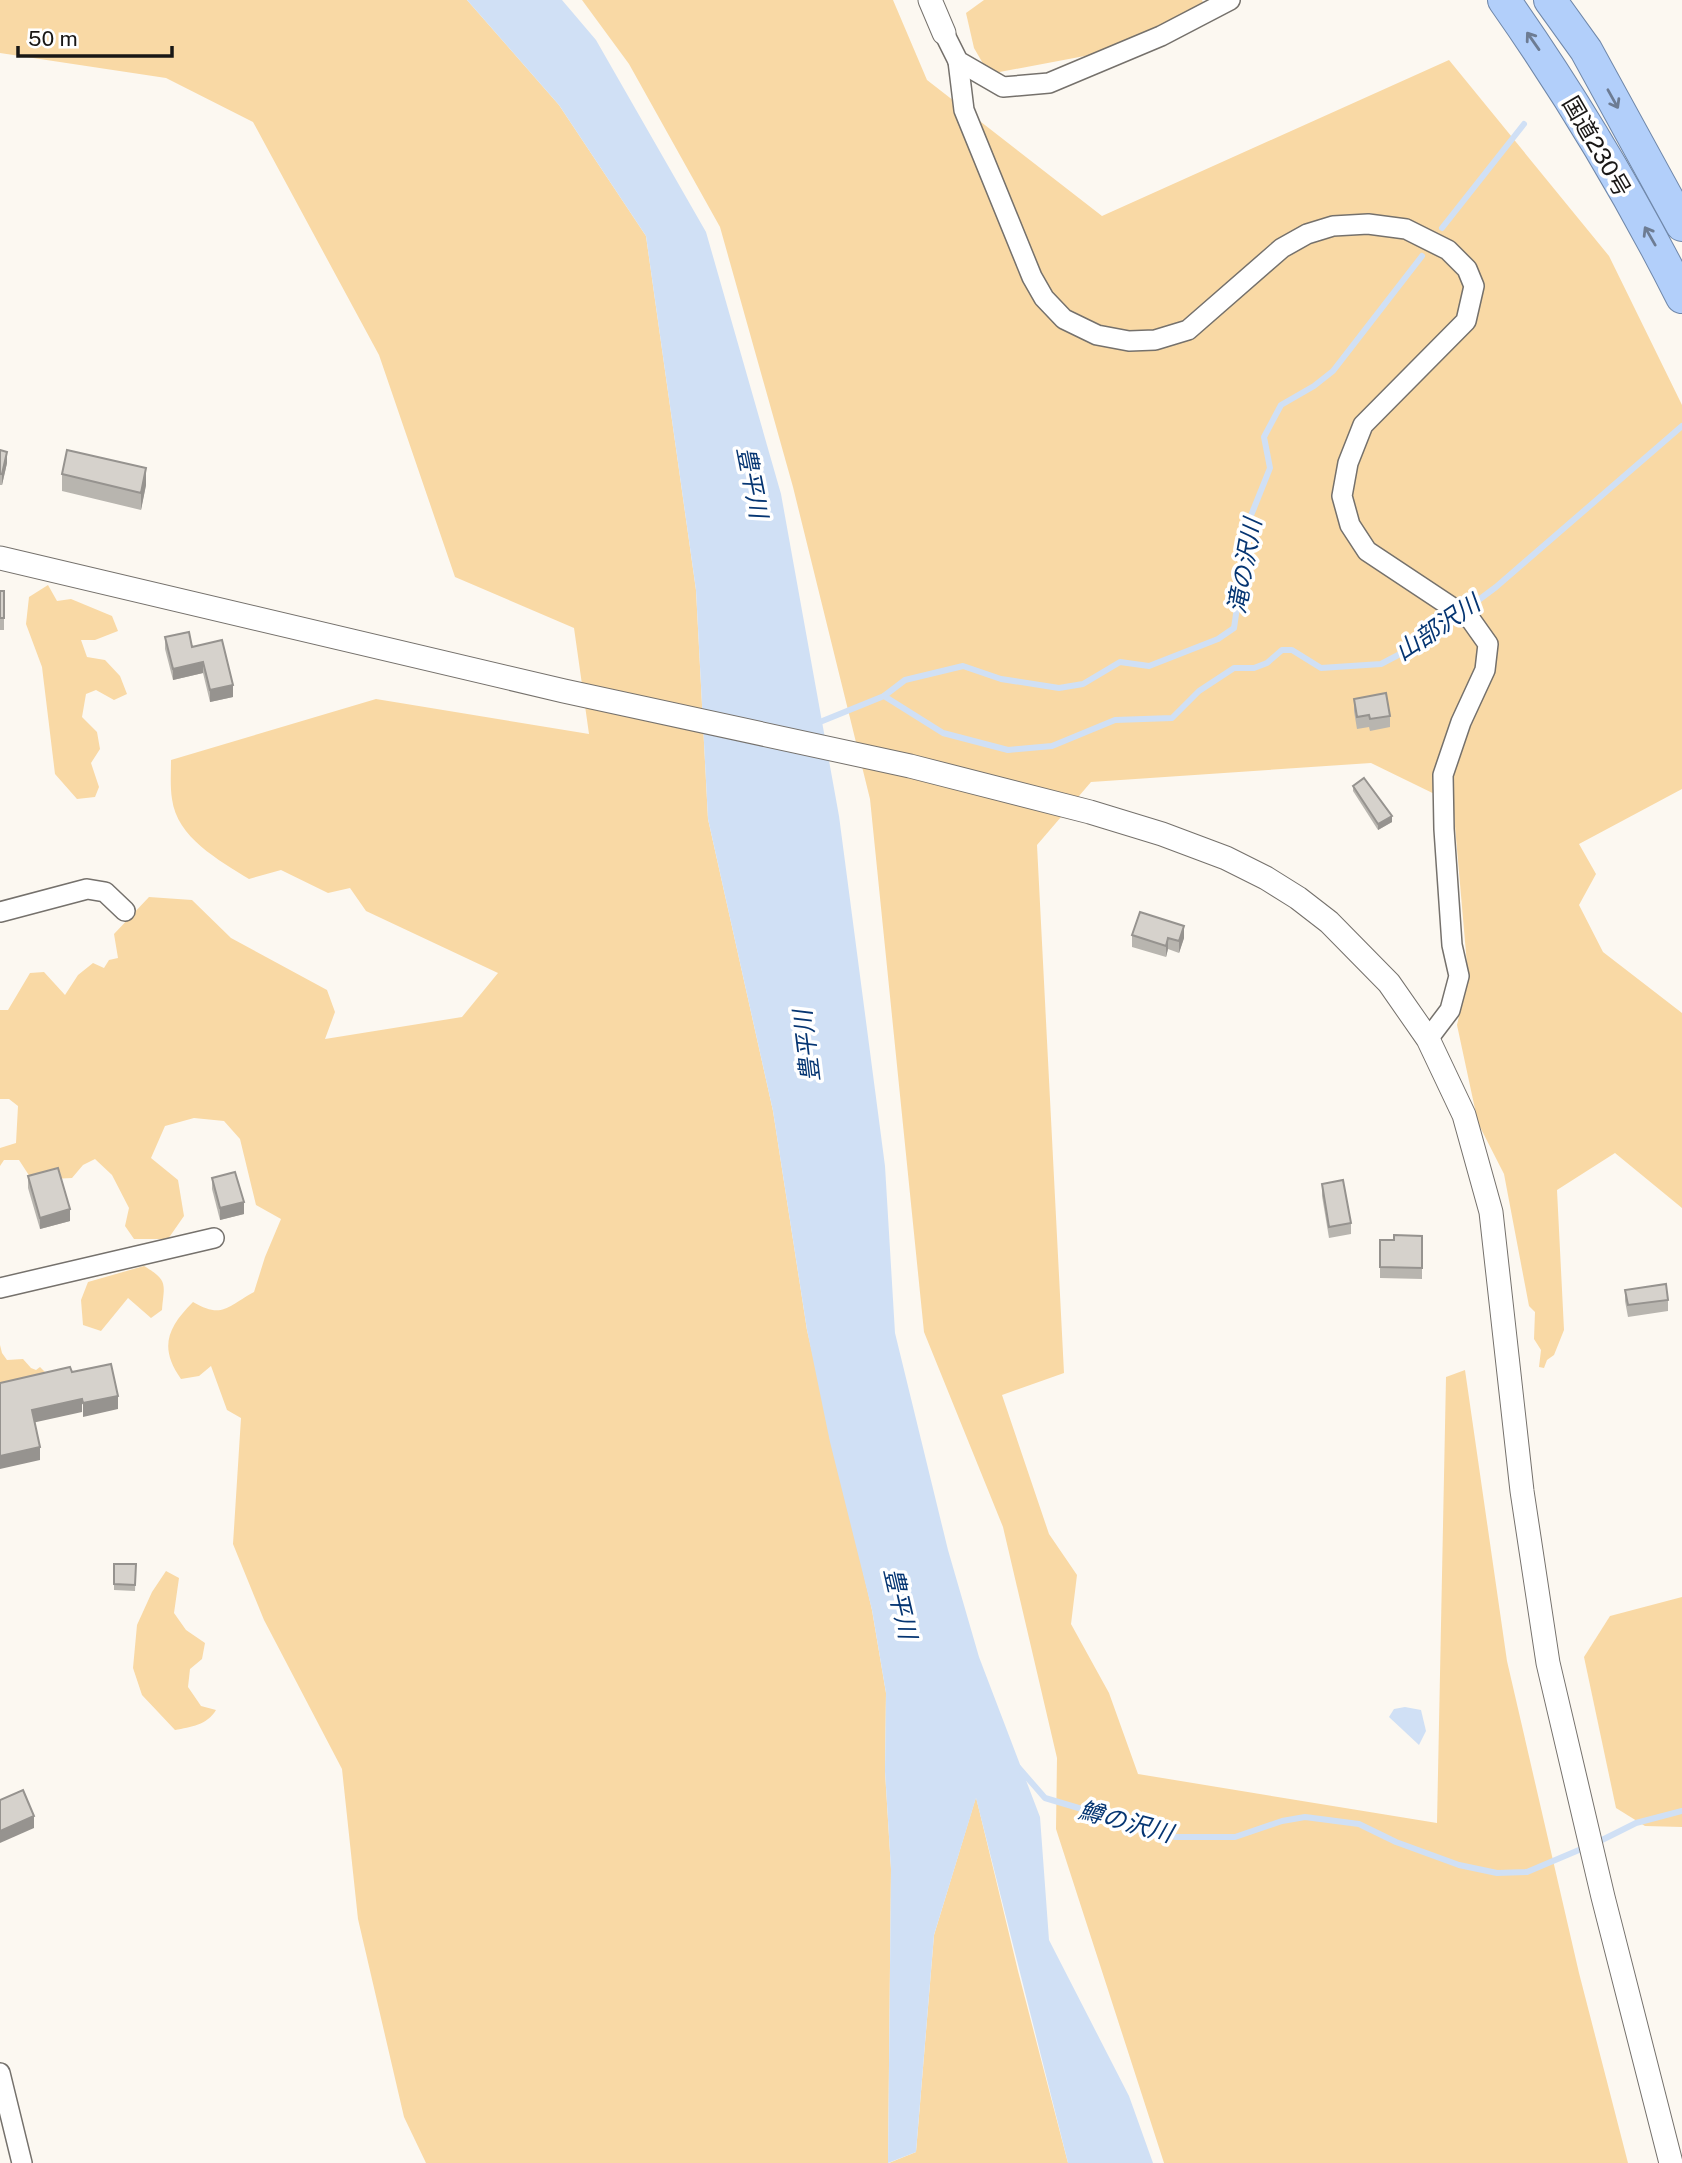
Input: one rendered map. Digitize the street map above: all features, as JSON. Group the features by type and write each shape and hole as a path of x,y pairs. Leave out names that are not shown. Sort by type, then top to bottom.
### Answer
{"highway":[{"name":"国道230号","path":"1504,0 1550,66 1662,257 1682,297"},
{"name":"国道230号","path":"1550,0 1586,50 1682,225"}],"street":[{"path":"930,0 958,61 964,110 1032,277 1044,298 1064,319 1097,335 1129,341 1155,340 1188,331 1282,248 1307,234 1333,226 1368,224 1406,229 1448,250 1467,268 1474,286 1466,321 1363,425 1348,463 1342,496 1350,525 1367,551 1464,615 1488,644 1485,670 1461,722 1443,775 1451,933 1459,976 1450,1010 1428,1039"},
{"path":"958,61 1003,87 1049,83 1161,36 1230,0"},
{"path":"0,558 564,691 910,766 1090,812 1162,834 1226,858 1266,878 1329,922 1389,983 1428,1039 1464,1115 1491,1212 1522,1491 1546,1649 1602,1898 1671,2163"},
{"path":"0,912 87,889 105,892 125,911"},
{"path":"0,1288 214,1238"},
{"path":"0,2073 22,2163"}],"shaded area":[{"path":"0,0 467,0 559,105 646,236 696,590 708,819 773,1111 807,1330 872,1610 886,1693 885,1771 891,1869 888,2163 426,2163 404,2117 358,1919 342,1769 264,1620 233,1544 241,1418 227,1410 211,1366 199,1376 181,1379 174,1368 168,1348 172,1330 193,1302 211,1310 218,1310 254,1292 281,1219 256,1205 240,1139 224,1121 194,1118 165,1126 151,1158 178,1180 184,1216 168,1239 134,1239 125,1226 129,1208 112,1175 95,1159 83,1165 72,1178 32,1180 19,1160 4,1160 0,1166 0,1148 16,1143 18,1106 9,1099 0,1099 0,1010 8,1010 30,973 44,972 65,995 78,975 93,963 104,968 109,960 118,958 114,934 149,897 192,900 231,938 327,990 335,1012 325,1039 462,1017 498,973 366,911 350,888 328,893 281,870 249,879 225,864 201,846 182,825 172,799 171,760 376,699 589,734 574,628 455,577 379,355 253,122 166,78 0,53"},
{"path":"582,0 893,0 927,80 1102,216 1449,60 1609,256 1682,405 1682,789 1579,844 1596,874 1579,905 1603,952 1682,1013 1682,1208 1615,1153 1557,1190 1564,1330 1554,1355 1547,1360 1544,1368 1539,1367 1541,1350 1534,1339 1535,1312 1529,1306 1504,1174 1478,1123 1457,1025 1468,976 1453,803 1371,763 1091,782 1037,845 1064,1373 1002,1395 1049,1534 1077,1575 1071,1624 1109,1693 1138,1774 1437,1823 1446,1377 1465,1370 1507,1661 1579,1973 1628,2163 1164,2163 1056,1829 1057,1758 1003,1527 924,1332 870,799 793,487 720,227 629,64"},
{"path":"984,0 1202,0 1205,6 1127,48 989,74 974,48 966,13"},
{"path":"48,585 57,601 71,599 112,616 118,631 95,640 81,640 87,657 105,660 120,676 127,694 114,700 96,690 86,694 82,717 97,732 100,749 91,763 99,787 95,797 77,799 55,774 42,667 26,624 29,597"},
{"path":"144,1266 158,1276 163,1284 162,1310 151,1318 128,1298 101,1331 83,1325 81,1300 88,1282"},
{"path":"0,1345 7,1360 23,1359 31,1368 36,1370 40,1367 46,1373 0,1394"},
{"path":"166,1571 179,1578 174,1613 186,1630 205,1643 202,1659 190,1669 188,1687 201,1706 216,1710 203,1722 175,1730 142,1695 133,1668 137,1625 152,1592"},
{"path":"1682,1597 1682,1827 1645,1826 1616,1808 1584,1657 1610,1616"},
{"path":"976,1797 1068,2163 889,2163 916,2152 934,1935"}],"water":[{"name":"豊平川","path":"467,0 562,0 596,40 706,232 781,494 839,816 885,1166 895,1333 948,1550 979,1657 1040,1817 1049,1940 1129,2096 1153,2163 1068,2163 976,1798 934,1935 916,2152 888,2163 891,1869 885,1771 886,1693 872,1610 830,1442 807,1330 773,1111 708,819 696,590 646,236 559,105"},
{"path":"1405,1707 1421,1710 1426,1731 1419,1745 1389,1717 1394,1709"}],"building":[{"path":"0,450 7,452 2,474 0,474"},
{"path":"67,450 146,468 141,493 62,474"},
{"path":"0,591 4,591 4,618 0,618"},
{"path":"189,632 192,647 222,640 233,685 210,690 203,662 173,669 165,637"},
{"path":"1386,693 1390,716 1370,719 1369,715 1357,717 1354,699"},
{"path":"1364,778 1392,816 1378,824 1353,786"},
{"path":"1140,912 1184,926 1179,941 1168,938 1166,946 1132,935"},
{"path":"58,1168 70,1209 40,1218 28,1176"},
{"path":"235,1172 244,1202 220,1208 212,1178"},
{"path":"1343,1180 1351,1223 1329,1227 1322,1184"},
{"path":"1394,1235 1422,1236 1422,1268 1380,1267 1380,1240 1394,1240"},
{"path":"1666,1284 1668,1300 1628,1305 1625,1290"},
{"path":"111,1364 118,1396 83,1403 82,1399 32,1410 40,1447 0,1456 0,1383 70,1367 72,1372"},
{"path":"114,1564 136,1564 135,1585 114,1584"},
{"path":"23,1790 34,1816 0,1831 0,1800"}],"waterway":[{"name":"滝の沢川","path":"1442,228 1524,124"},
{"name":"滝の沢川","path":"815,724 884,696 905,680 963,666 1001,679 1059,688 1083,684 1120,662 1149,666 1218,639 1234,628 1250,518 1270,468 1264,437 1281,405 1314,386 1333,371 1422,256"},
{"name":"山部沢川","path":"884,696 943,733 1008,750 1052,746 1115,720 1172,718 1199,691 1234,668 1254,668 1267,663 1282,650 1292,650 1321,668 1381,664 1421,643 1496,587 1682,426"},
{"name":"鱒の沢川","path":"1018,1767 1045,1798 1176,1837 1235,1837 1282,1821 1305,1817 1359,1824 1396,1842 1459,1865 1497,1873 1527,1872 1586,1847"},
{"name":"鱒の沢川","path":"1596,1843 1636,1823 1682,1811"}]}
